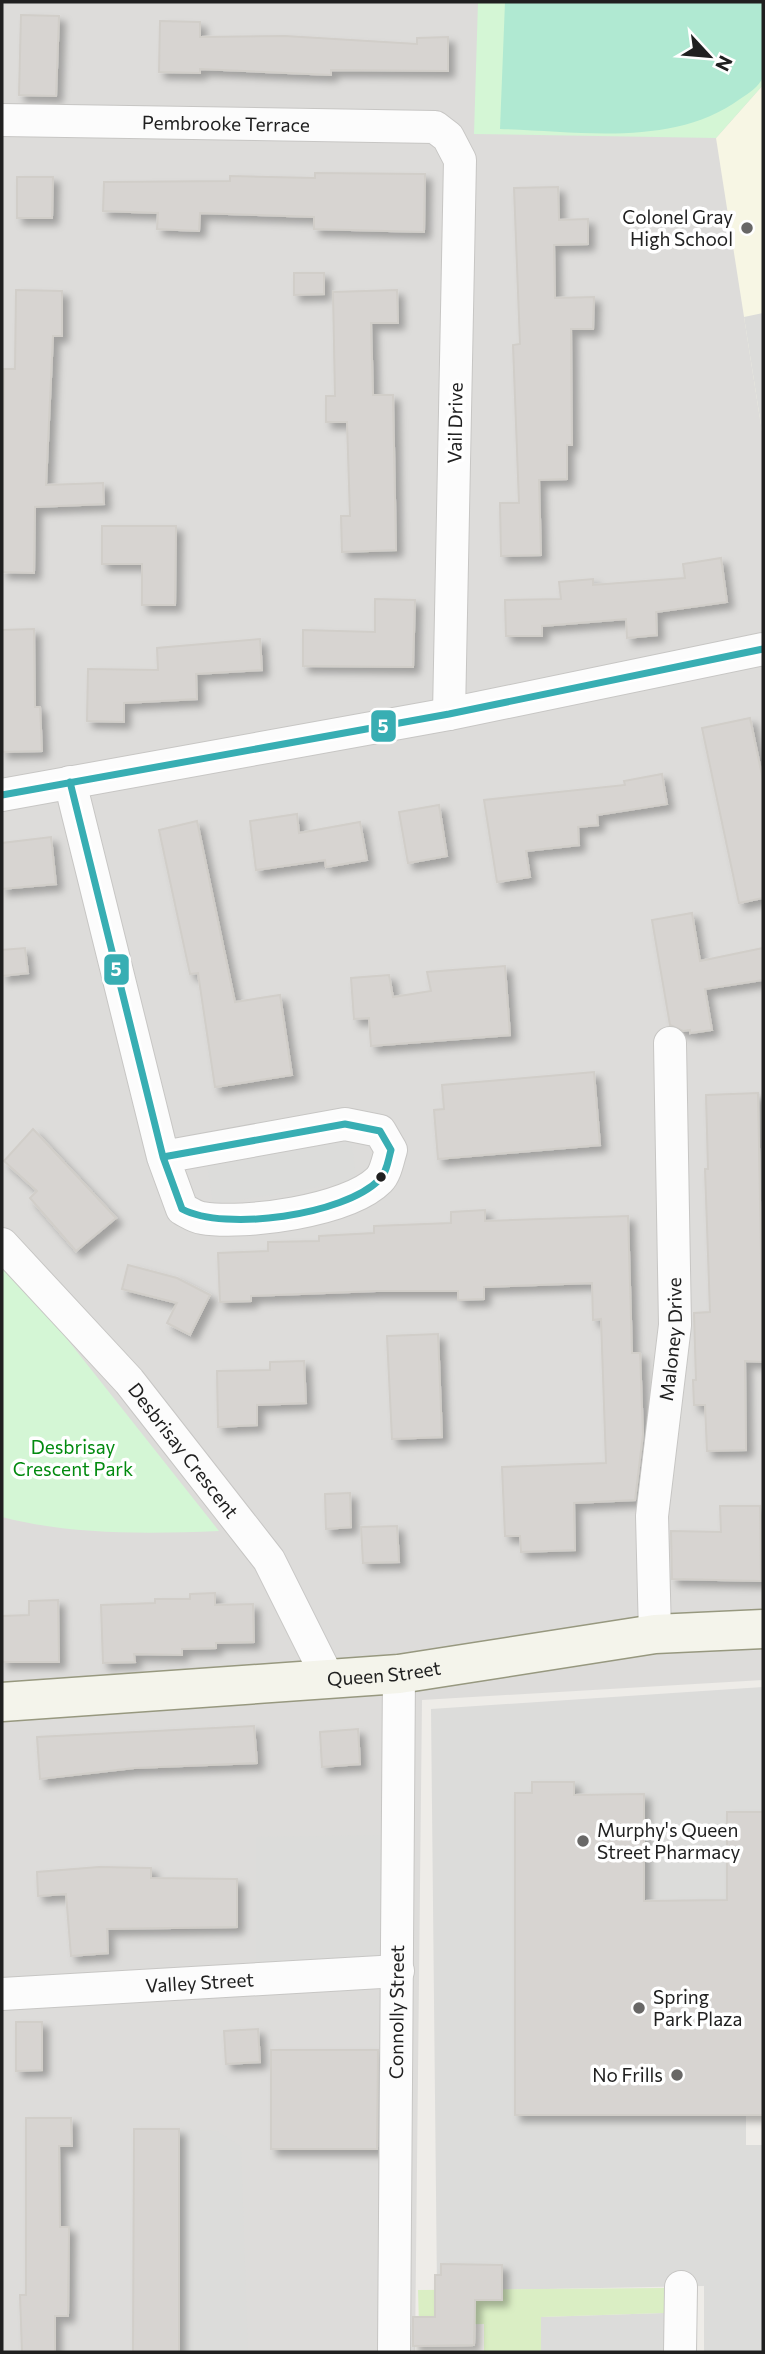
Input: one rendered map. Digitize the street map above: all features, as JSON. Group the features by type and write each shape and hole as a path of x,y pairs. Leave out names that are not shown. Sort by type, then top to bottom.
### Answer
{"street":[{"name":"Pembrooke Terrace","path":"2,120 435,127 448,136"},
{"name":"Vail Drive","path":"448,136 460,160 449,713"},
{"path":"2,794 449,713 763,649"},
{"path":"70,782 163,1157 182,1209 200,1218 259,1218 335,1203 363,1193 382,1178 391,1150 380,1131 345,1124 163,1157"},
{"name":"Maloney Drive","path":"655,1634 652,1516 675,1325 670,1043"},
{"name":"Desbrisay Crescent","path":"2,1244 129,1381 261,1550 329,1680"},
{"name":"Queen Street","path":"2,1702 399,1674 655,1634 763,1629"},
{"name":"Connolly Street","path":"394,2352 399,1674"},
{"name":"Valley Street","path":"2,1994 398,1971"},
{"path":"680,2352 681,2287"}],"shaded area":[{"path":"2,2 763,2 763,1680 422,1700 415,2352 2,2352"},
{"name":"Colonel Gray High School","path":"763,85 763,438 716,138"},
{"path":"763,313 763,438 744,317"},
{"path":"351,1141 357,1181 213,1204 207,1163"},
{"path":"763,1687 763,1812 727,1812 727,1900 644,1901 643,1794 574,1795 574,1782 532,1782 515,2115 746,2115 746,2145 763,2145 763,2352 704,2352 704,2286 437,2291 431,1709"},
{"path":"384,1835 381,1959 256,1967 256,1837"},
{"path":"179,2129 217,2131 241,2146 248,2352 179,2352"},
{"path":"664,2313 664,2352 541,2352 541,2317"}],"green space":[{"path":"478,2 763,2 763,85 716,138 474,134"},
{"path":"505,2 763,2 763,77 756,87 714,114 685,125 655,131 593,133 500,129"},
{"name":"Desbrisay Crescent Park","path":"2,1262 40,1305 219,1531 137,1533 82,1530 2,1517"},
{"path":"665,2288 664,2313 541,2317 541,2352 484,2352 484,2324 419,2325 418,2290"}],"building":[{"path":"21,15 59,16 56,96 19,95"},
{"path":"160,21 200,22 200,37 285,36 417,44 417,38 448,37 448,71 331,70 331,75 200,69 200,73 159,72"},
{"path":"315,173 425,174 424,232 314,229 314,217 200,213 199,231 157,229 158,213 103,211 104,182 230,181 230,176 315,178"},
{"path":"17,177 53,177 52,218 17,218"},
{"path":"558,187 559,220 588,219 588,244 554,245 555,298 594,297 593,329 571,329 572,445 567,445 567,479 539,480 541,555 501,556 500,503 519,503 513,345 520,344 514,188"},
{"path":"294,273 324,273 324,294 294,295"},
{"path":"16,290 62,291 62,336 53,336 46,485 103,483 104,504 35,507 34,573 2,572 4,369 15,369"},
{"path":"397,290 398,323 371,323 373,395 393,395 396,550 342,552 341,516 350,516 347,422 326,422 326,396 335,396 333,292"},
{"path":"102,526 176,526 175,605 142,605 142,564 102,564"},
{"path":"721,558 727,602 656,612 657,635 627,638 626,619 542,626 542,636 506,636 505,600 561,599 559,582 593,579 593,585 685,578 683,564"},
{"path":"375,599 415,600 413,667 303,666 303,630 375,632"},
{"path":"34,629 35,707 40,707 42,751 2,752 2,630"},
{"path":"260,639 262,670 196,674 197,699 124,703 124,722 87,721 88,669 158,670 157,648"},
{"path":"750,718 763,780 763,898 739,903 702,728"},
{"path":"662,774 667,804 597,815 598,825 578,827 579,845 526,851 530,877 497,882 484,800 625,785 624,781"},
{"path":"439,805 447,856 408,863 399,812"},
{"path":"297,814 299,833 360,822 367,860 326,867 325,860 256,870 250,821"},
{"path":"197,821 235,1002 280,995 292,1075 215,1087 198,973 190,974 159,830"},
{"path":"51,837 56,884 2,889 2,843"},
{"path":"692,913 700,961 763,948 763,980 705,989 712,1030 690,1033 690,1030 683,1031 670,1025 652,920"},
{"path":"25,948 28,973 2,976 2,950"},
{"path":"505,966 510,1035 371,1046 369,1018 354,1019 351,978 389,975 393,997 431,991 427,972"},
{"path":"594,1072 600,1145 438,1159 434,1110 444,1109 442,1085"},
{"path":"758,1093 763,1362 745,1361 746,1450 707,1451 705,1405 694,1405 693,1380 696,1380 694,1313 710,1312 705,1169 708,1169 706,1095"},
{"path":"33,1129 116,1218 76,1251 30,1198 37,1191 4,1161"},
{"path":"485,1210 485,1221 628,1216 632,1353 640,1353 643,1434 635,1500 574,1503 575,1550 521,1552 520,1536 505,1536 502,1467 606,1463 601,1319 593,1320 592,1283 484,1287 484,1299 458,1300 458,1291 376,1291 251,1296 251,1301 220,1302 218,1253 268,1251 268,1242 319,1241 319,1236 374,1233 374,1226 451,1223 451,1212"},
{"path":"128,1265 177,1278 210,1295 190,1335 167,1323 177,1303 122,1289"},
{"path":"438,1334 442,1437 392,1439 387,1336"},
{"path":"304,1361 306,1403 257,1405 257,1425 218,1427 217,1371 270,1370 270,1362"},
{"path":"350,1493 351,1527 326,1529 325,1494"},
{"path":"720,1506 760,1506 761,1581 672,1579 671,1531 721,1532"},
{"path":"397,1526 399,1562 363,1563 361,1527"},
{"path":"215,1593 215,1605 253,1604 254,1642 216,1643 216,1648 182,1649 182,1655 134,1654 135,1662 103,1663 101,1605 155,1603 155,1599 190,1599 190,1594"},
{"path":"58,1600 59,1662 2,1662 2,1616 29,1615 29,1601"},
{"path":"254,1726 257,1763 134,1768 40,1779 37,1737"},
{"path":"358,1729 360,1764 322,1767 320,1732"},
{"name":"Spring Park Plaza","path":"532,1782 574,1782 574,1795 644,1794 644,1901 727,1900 727,1812 763,1812 763,2115 515,2115 515,1793 532,1793"},
{"path":"99,1867 151,1868 151,1878 237,1879 237,1927 107,1929 108,1953 71,1956 66,1894 38,1896 37,1872"},
{"path":"16,2022 42,2022 42,2070 16,2071"},
{"path":"258,2029 260,2062 226,2064 224,2031"},
{"path":"271,2050 378,2050 377,2149 271,2149"},
{"path":"26,2118 71,2118 72,2146 59,2146 60,2227 69,2227 68,2316 55,2316 55,2352 22,2352 20,2295 26,2295"},
{"path":"134,2129 179,2129 179,2352 133,2352"},
{"path":"441,2264 502,2265 502,2300 475,2300 474,2345 413,2346 413,2317 435,2317 435,2275 441,2275"}],"transit line":[{"name":"5","path":"2,795 449,714 763,649"},
{"name":"5","path":"70,782 163,1157"},
{"name":"5","path":"345,1124 380,1131 391,1150 386,1170 379,1180 362,1192 340,1203 313,1211 254,1219 201,1216 182,1209 163,1157 345,1124"}],"place":[{"name":"Colonel Gray High School","path":"747,228"},
{"name":"Murphy's Queen Street Pharmacy","path":"583,1841"},
{"name":"Spring Park Plaza","path":"639,2008"},
{"name":"No Frills","path":"677,2075"}]}
